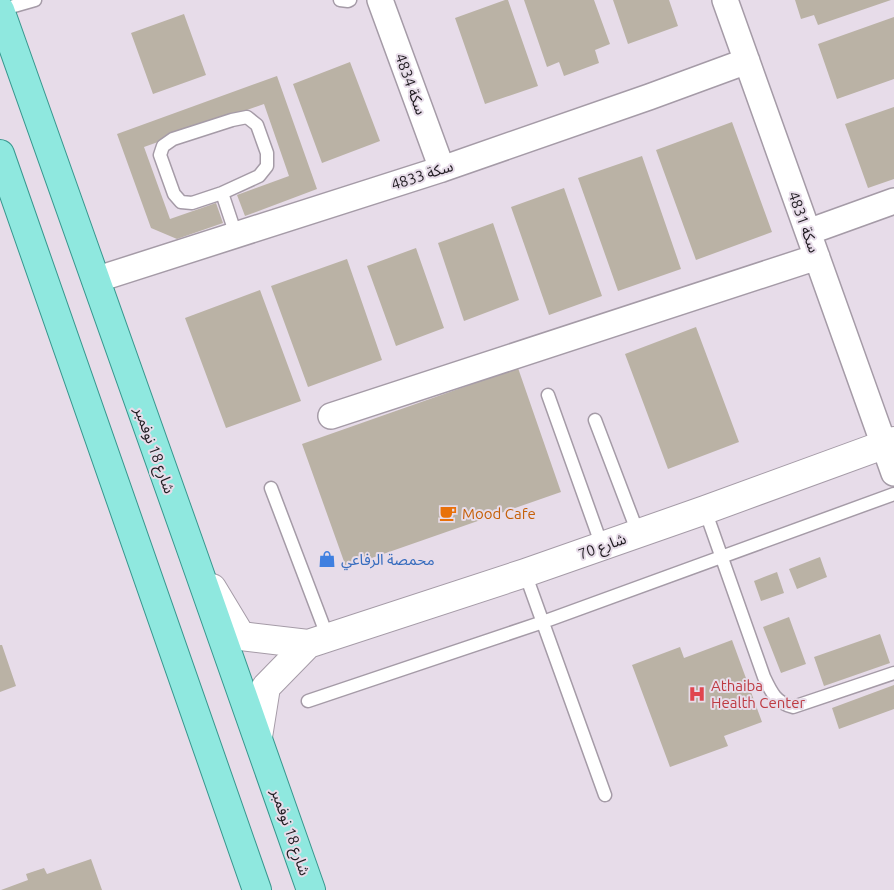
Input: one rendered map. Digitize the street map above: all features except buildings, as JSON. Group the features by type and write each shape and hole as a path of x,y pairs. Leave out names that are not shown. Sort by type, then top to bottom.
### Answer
{"main road":[{"name":"شارع 18 نوفمبر","path":"0,10 311,890"},
{"path":"0,154 257,890"}],"street":[{"name":"سكة 4834","path":"380,0 442,169"},
{"name":"سكة 4831","path":"725,0 817,257 889,442 894,473"},
{"name":"سكة 4833","path":"95,280 442,169 747,61"},
{"path":"808,232 894,201"},
{"path":"331,416 817,257"},
{"name":"شارع 70","path":"195,561 241,636 318,641 525,574 889,442"},
{"name":"شارع 70","path":"258,736 266,687 318,641"}],"lane":[{"path":"0,10 35,0"},
{"path":"340,0 350,0"},
{"path":"247,117 257,125 267,153 267,166 259,176 222,194 192,203 181,202 174,194 160,155 163,146 173,139 247,117"},
{"path":"222,194 236,234"},
{"path":"548,395 602,546"},
{"path":"595,420 638,533"},
{"path":"271,488 318,641"},
{"path":"308,701 543,622 894,494"},
{"path":"705,510 764,677 779,701 794,707 894,673"},
{"path":"525,574 605,795"}],"place":[{"name":"Mood Cafe","path":"448,513"},
{"name":"محمصة الرفاعي","path":"327,559"},
{"name":"Athaiba Health Center","path":"697,694"}]}
